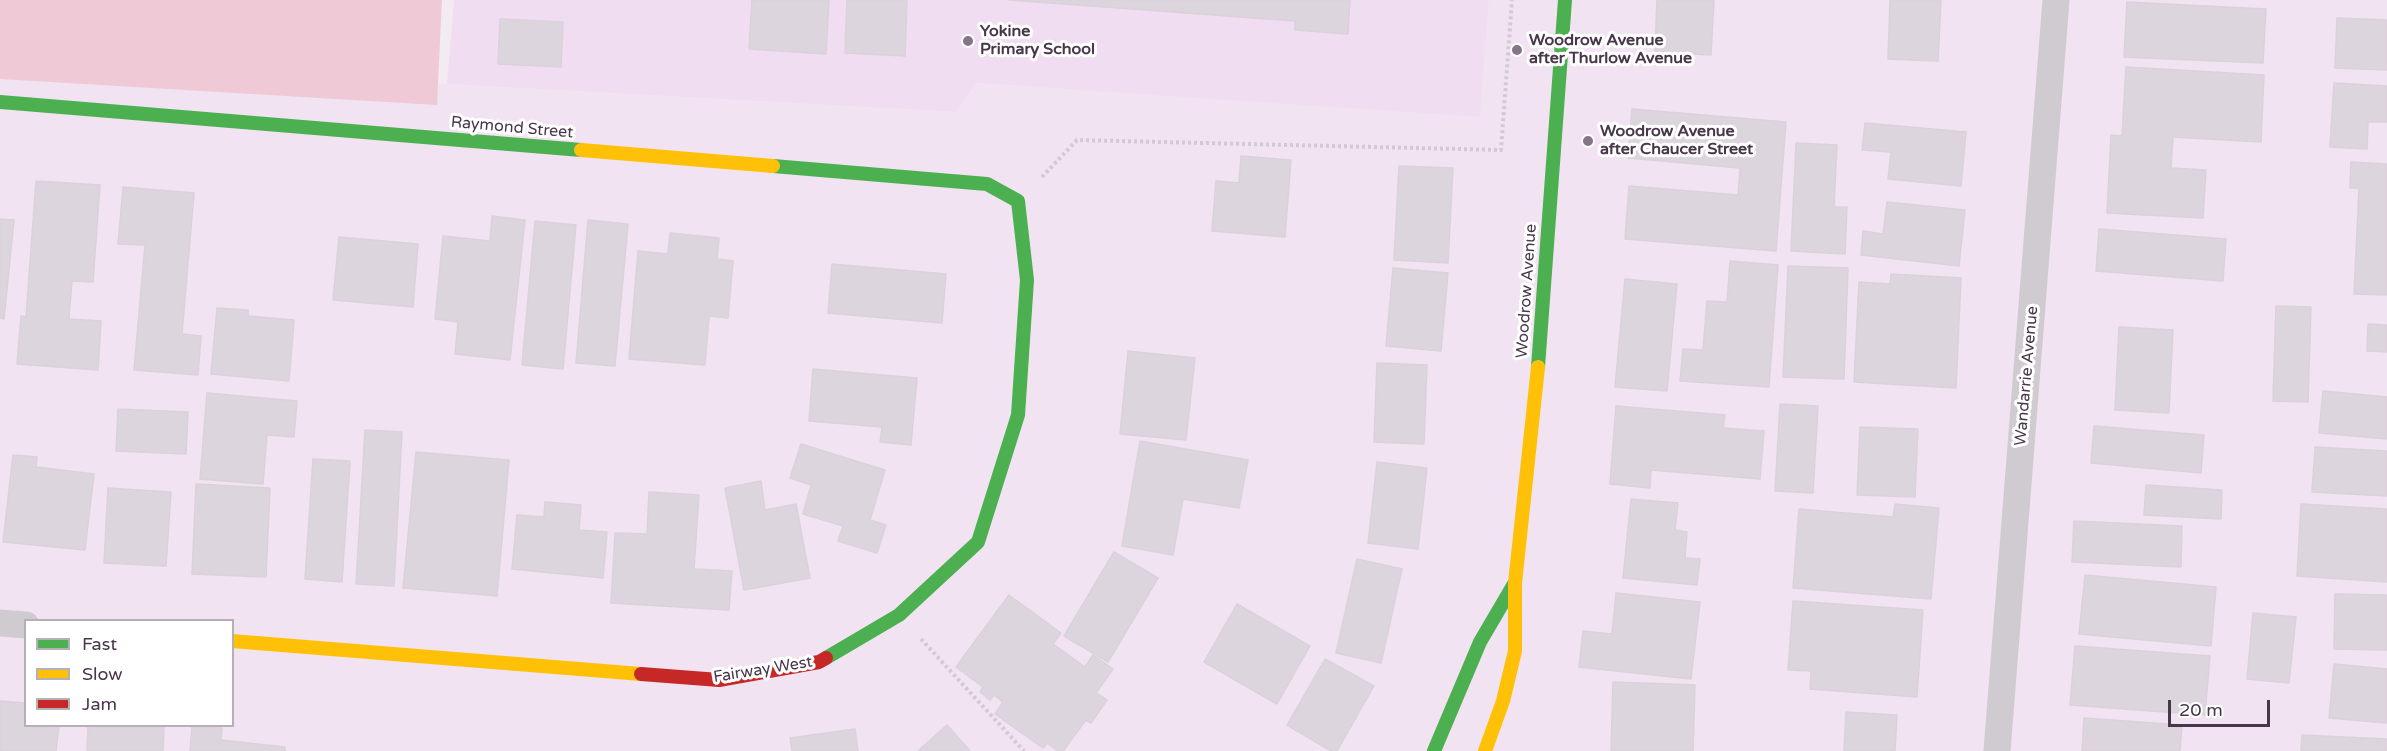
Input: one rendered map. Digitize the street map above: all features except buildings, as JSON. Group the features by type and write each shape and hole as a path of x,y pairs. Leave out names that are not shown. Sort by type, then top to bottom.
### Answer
{"street":[{"name":"Woodrow Avenue","path":"1485,751 1503,701 1515,651 1515,583 1535,405 1565,0"},
{"name":"Wandarrie Avenue","path":"1997,751 2056,0"},
{"name":"Raymond Street","path":"0,102 987,184 1018,201"},
{"name":"Fairway West","path":"234,641 719,680 819,662 899,615 978,542 1018,416 1027,280 1018,201"},
{"name":"Woodrow Avenue","path":"1434,751 1480,642 1515,583"},
{"path":"0,623 24,625"}],"path":[{"path":"1018,201 1077,140 1501,150 1512,0"},
{"path":"899,615 1024,751"}],"shaded area":[{"path":"0,0 442,0 437,105 0,79"},
{"name":"Yokine Primary School","path":"454,0 1489,0 1480,117 977,83 956,112 447,84"},
{"path":"1489,0 2387,0 2387,751 0,751 0,74 447,84 956,112 977,83 1480,116"}],"traffic: fast":[{"path":"1538,367 1565,0"},
{"path":"0,102 581,150"},
{"path":"773,166 987,184 1018,201 1027,280 1018,415 978,542 899,615 826,658"},
{"path":"1434,751 1480,642 1514,584"}],"traffic: slow":[{"path":"581,150 773,166"},
{"path":"1485,751 1503,701 1515,651 1515,583 1538,367"},
{"path":"234,641 641,674"}],"traffic: jam":[{"path":"641,674 719,680 819,662 826,658"}],"place":[{"name":"Yokine Primary School","path":"968,41"},
{"name":"Woodrow Avenue after Thurlow Avenue","path":"1517,50"},
{"name":"Woodrow Avenue after Chaucer Street","path":"1588,141"}]}
